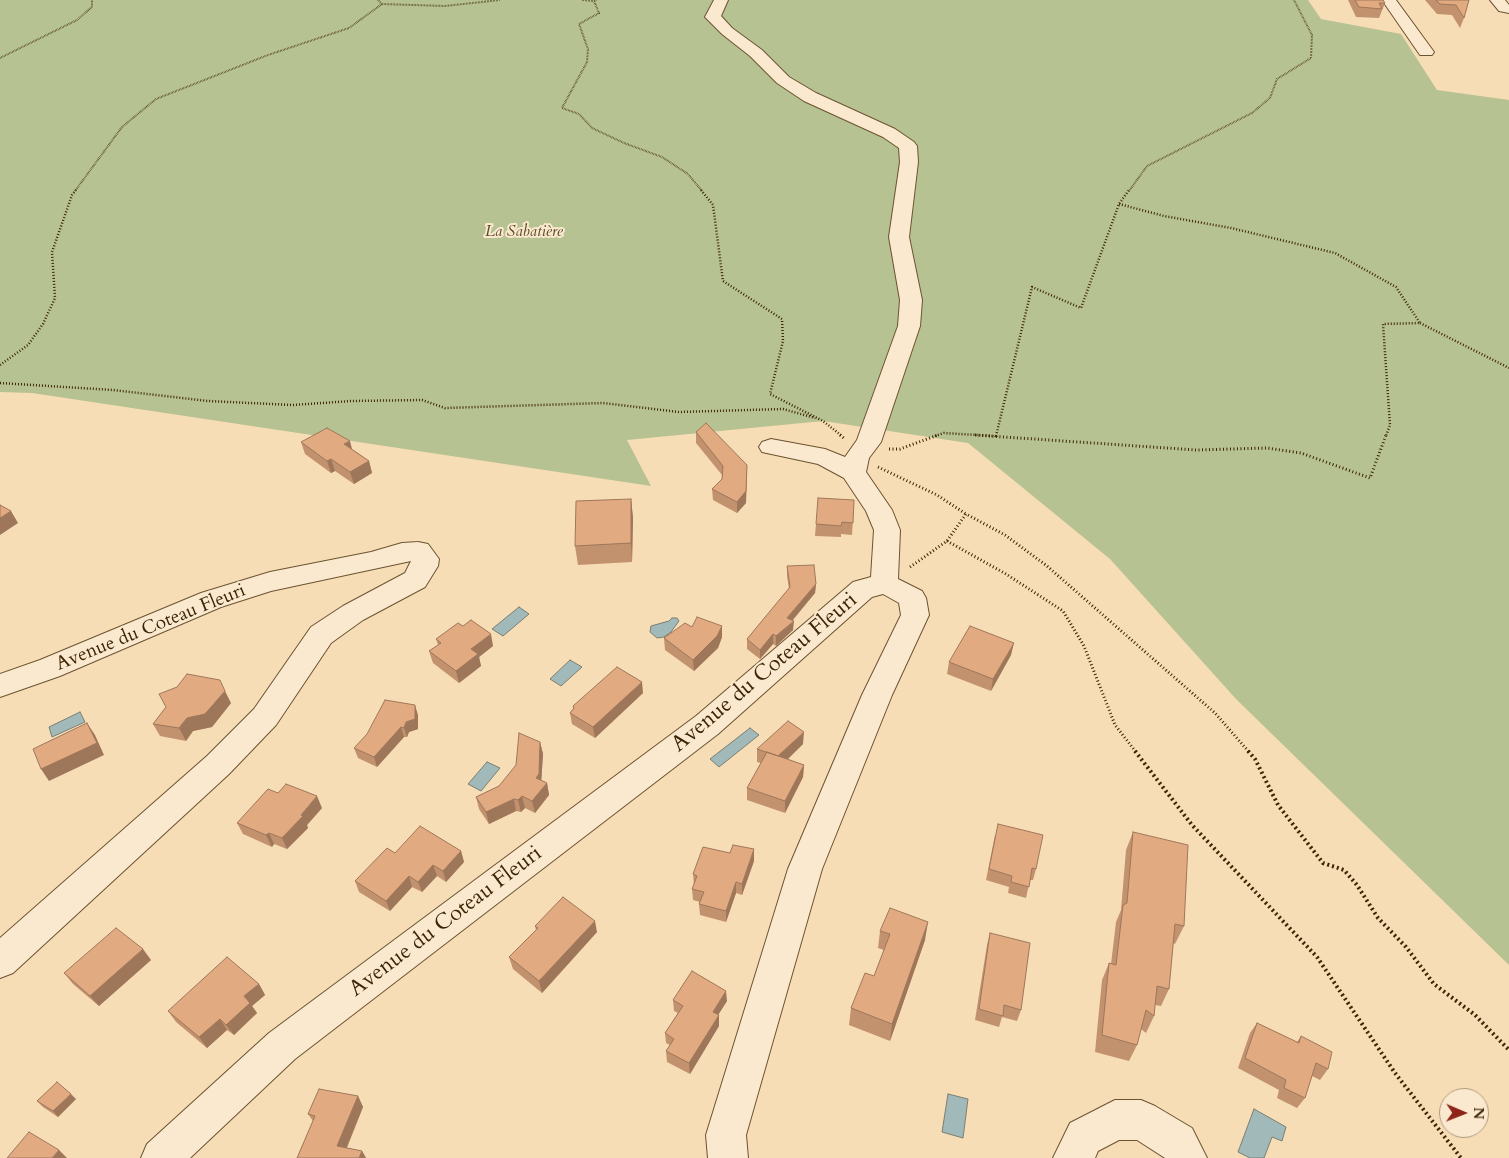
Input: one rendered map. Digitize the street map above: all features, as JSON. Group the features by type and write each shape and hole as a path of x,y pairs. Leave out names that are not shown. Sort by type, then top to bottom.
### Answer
{"street":[{"path":"721,0 713,17 727,31 756,53 783,80 810,96 889,133 908,146 908,162 899,237 911,300 908,326 869,442 857,460"},
{"path":"1389,0 1426,52"},
{"path":"1497,0 1504,8 1509,9"},
{"path":"771,447 825,457 857,460"},
{"path":"728,1158 726,1135 805,869 877,695 915,615 912,598 891,586 888,530 857,460"},
{"name":"Avenue du Coteau Fleuri","path":"0,686 50,668 211,600 270,582 373,561 402,552 418,551 425,559 424,566 415,580 353,613 321,635 265,717 218,765 0,961"},
{"name":"Avenue du Coteau Fleuri","path":"161,1158 282,1046 707,725 863,590 891,586"},
{"path":"1073,1158 1084,1137 1115,1120 1141,1120 1178,1142 1187,1158"}],"path":[{"path":"0,58 77,20 92,7 92,0"},
{"path":"378,0 382,4"},
{"path":"0,365 28,345 43,324 55,298 52,252 72,195 122,127 156,100 268,55 349,28 382,4 445,6 500,0"},
{"path":"582,0 595,1 599,13 579,24 588,49 587,62 562,108 579,114 592,128 624,143 662,156 688,174 713,205 724,281 782,319 783,341 770,394 823,421 857,449 857,460"},
{"path":"996,436 1032,287 1081,308 1119,204 1147,166 1252,113 1270,98 1278,80 1311,58 1312,35 1294,0"},
{"path":"1119,204 1164,216 1231,228 1335,254 1396,287 1420,323"},
{"path":"857,460 900,449 944,433 1196,450 1267,448 1301,453 1370,478 1390,425 1383,324 1420,323 1509,368"},
{"path":"0,383 113,390 208,401 293,405 351,400 422,400 445,408 603,403 679,412 783,409 823,421"},
{"path":"857,460 937,494 966,514 1005,535 1047,566 1215,713 1255,759 1278,805 1323,863 1344,870 1357,885 1378,918 1406,947 1434,984 1475,1015 1509,1050"},
{"path":"891,586 907,569 947,541 966,514"},
{"path":"947,541 1006,574 1063,611 1084,646 1114,725 1192,825 1317,957 1396,1072 1461,1158"}],"green space":[{"name":"La Sabatière","path":"0,0 1308,0 1321,19 1401,34 1437,90 1509,100 1509,965 1236,699 1110,559 968,443 823,421 627,440 651,486 32,393 0,392"}],"water":[{"path":"519,607 529,614 503,636 492,629"},
{"path":"672,618 677,618 679,621 671,632 664,637 657,638 650,632 651,626 669,621"},
{"path":"570,660 582,667 561,686 550,679"},
{"path":"80,712 85,722 52,737 49,727"},
{"path":"750,728 759,735 719,767 710,759"},
{"path":"487,762 500,768 481,791 468,784"},
{"path":"948,1094 968,1099 963,1138 942,1132"},
{"path":"1254,1109 1286,1127 1282,1141 1272,1137 1264,1158 1250,1158 1238,1152"}],"building":[{"path":"1355,0 1383,0 1385,3 1379,3 1382,9 1359,7"},
{"path":"1436,0 1469,0 1464,18 1456,5 1440,4"},
{"path":"706,423 747,465 746,491 737,502 712,489 722,479 723,466 696,432"},
{"path":"327,428 350,441 344,444 369,461 350,472 331,459 327,461 301,442"},
{"path":"818,498 854,500 853,523 842,522 841,526 816,524"},
{"path":"631,499 631,543 575,546 576,501"},
{"path":"0,505 11,511 0,518"},
{"path":"814,565 816,584 787,618 794,621 776,636 773,634 760,650 747,639 790,587 787,566"},
{"path":"697,617 722,626 717,636 693,660 664,638 685,623 692,627"},
{"path":"471,620 491,634 471,649 478,654 456,671 429,651 441,643 436,639 458,623 463,626"},
{"path":"970,626 1014,643 993,679 949,662"},
{"path":"617,667 642,682 593,727 570,713 574,708 573,706"},
{"path":"187,674 220,680 225,691 205,714 187,718 179,728 153,724 166,707 159,694 177,687"},
{"path":"385,700 415,705 415,719 406,722 404,728 401,727 374,757 354,748 367,734"},
{"path":"788,721 804,732 778,756 757,749"},
{"path":"87,723 97,743 41,769 33,749"},
{"path":"519,733 540,742 539,774 536,778 547,783 532,801 522,796 518,800 514,799 486,812 476,797 499,786 516,765"},
{"path":"767,752 804,765 785,801 747,788"},
{"path":"286,784 317,796 301,815 303,816 282,838 269,833 266,835 237,823 268,789 278,793"},
{"path":"998,824 1043,835 1036,869 1032,868 1029,887 1011,882 1012,876 989,869"},
{"path":"420,826 461,851 443,871 433,865 418,882 409,876 386,901 355,881 387,848 395,853"},
{"path":"1133,832 1188,845 1184,926 1175,924 1169,989 1157,986 1154,1016 1146,1010 1137,1045 1102,1035 1109,963 1116,965 1123,905 1127,903"},
{"path":"733,845 754,849 742,884 736,882 726,911 699,904 704,892 692,889 697,876 693,874 703,847 730,853"},
{"path":"563,897 595,921 539,981 509,957 538,928 535,926"},
{"path":"890,908 928,922 892,1024 851,1008 865,973 874,976 890,934 880,931"},
{"path":"116,928 143,949 90,996 64,973"},
{"path":"990,933 1030,943 1021,1010 1004,1005 1003,1016 979,1009"},
{"path":"227,957 259,984 244,996 250,1003 226,1025 220,1019 199,1037 168,1011"},
{"path":"692,971 726,991 713,1012 719,1015 689,1063 666,1051 674,1039 665,1033 683,1006 673,1000"},
{"path":"1257,1023 1299,1043 1301,1036 1332,1052 1328,1069 1316,1063 1305,1098 1284,1088 1286,1080 1245,1058"},
{"path":"57,1082 71,1094 53,1111 37,1101"},
{"path":"319,1089 358,1096 337,1146 362,1151 359,1158 297,1158 315,1116 308,1114"},
{"path":"29,1132 59,1150 52,1158 7,1158"}]}
